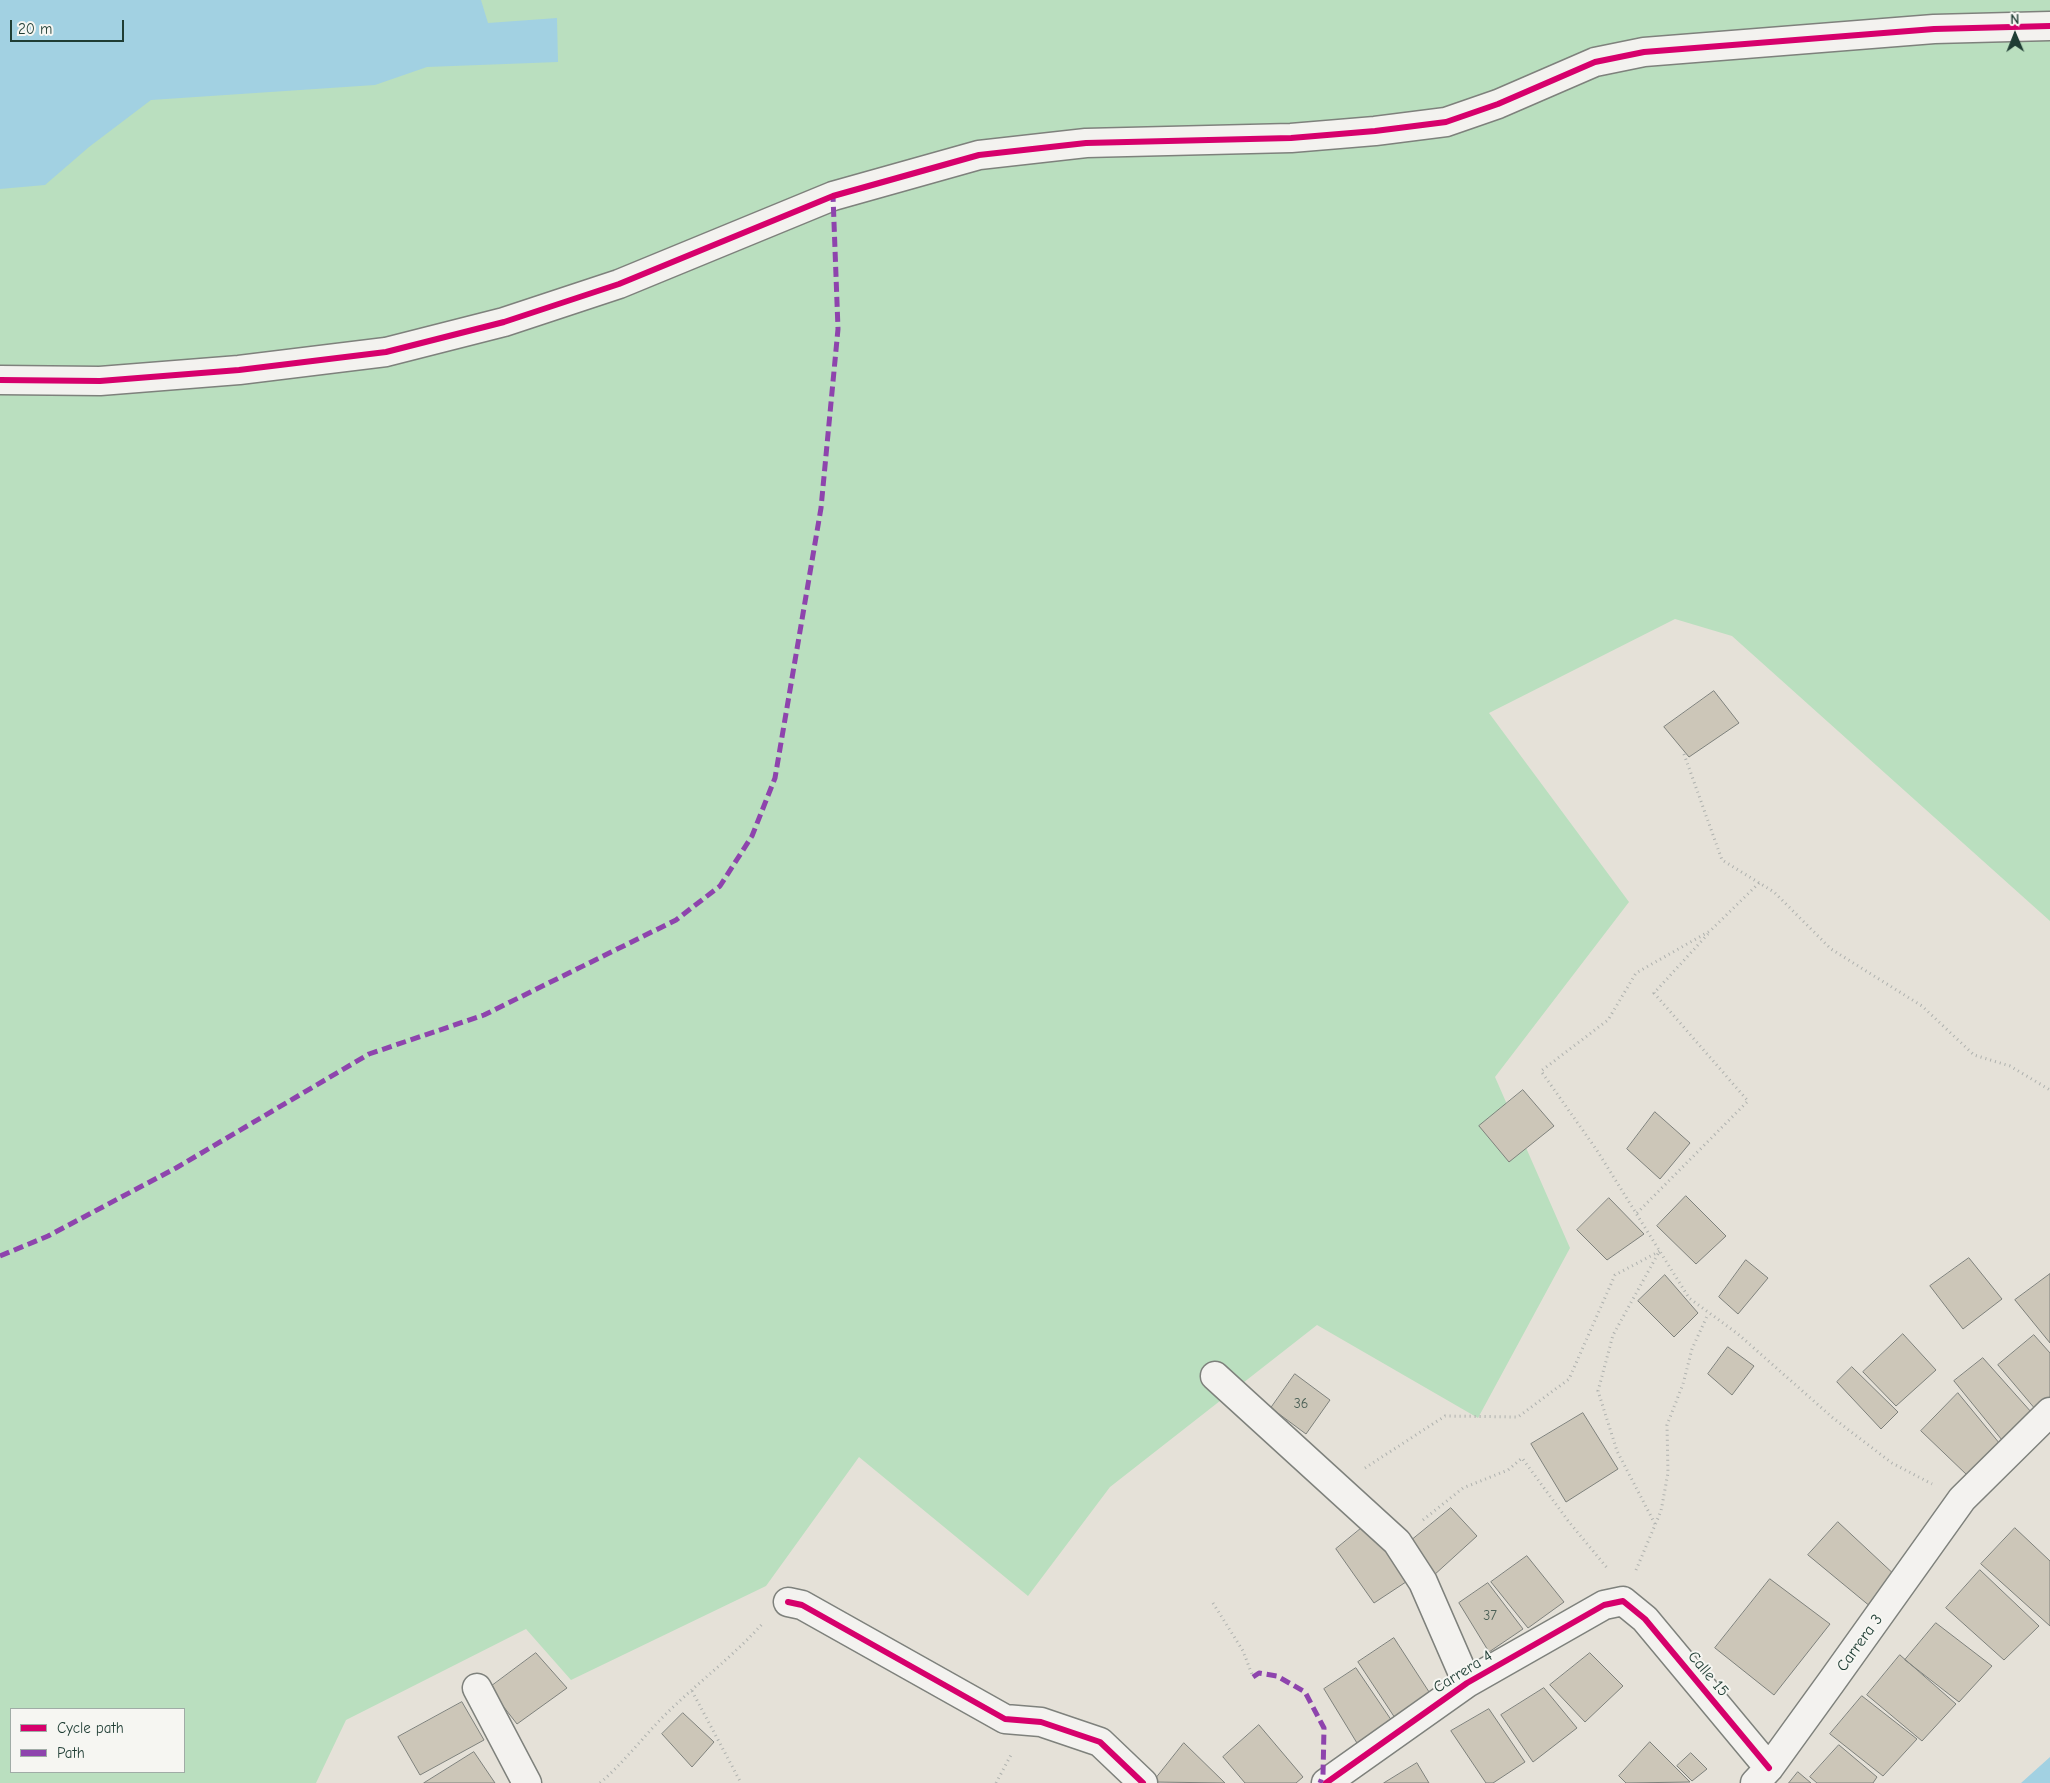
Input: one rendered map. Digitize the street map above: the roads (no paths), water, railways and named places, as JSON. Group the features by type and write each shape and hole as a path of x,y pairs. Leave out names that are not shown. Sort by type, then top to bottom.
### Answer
{"street":[{"path":"0,380 100,381 239,370 386,352 504,322 619,284 833,196 979,155 1086,143 1291,138 1375,131 1446,122 1498,104 1595,62 1644,52 1934,29 2050,26"},
{"path":"1215,1376 1397,1542 1423,1582 1467,1683"},
{"name":"Carrera 3","path":"1762,1775 1962,1499 2050,1412"},
{"name":"Calle 15","path":"1623,1601 1645,1619 1762,1775"},
{"name":"Carrera 4","path":"1326,1783 1467,1683 1604,1605 1623,1601"},
{"path":"788,1602 802,1605 1005,1719 1041,1722 1100,1742 1143,1783"},
{"path":"477,1688 527,1783"}],"water":[{"path":"0,0 481,0 488,23 557,18 558,62 427,67 375,85 151,100 89,147 45,185 0,189"},
{"path":"2050,1757 2050,1783 2021,1783"}]}
